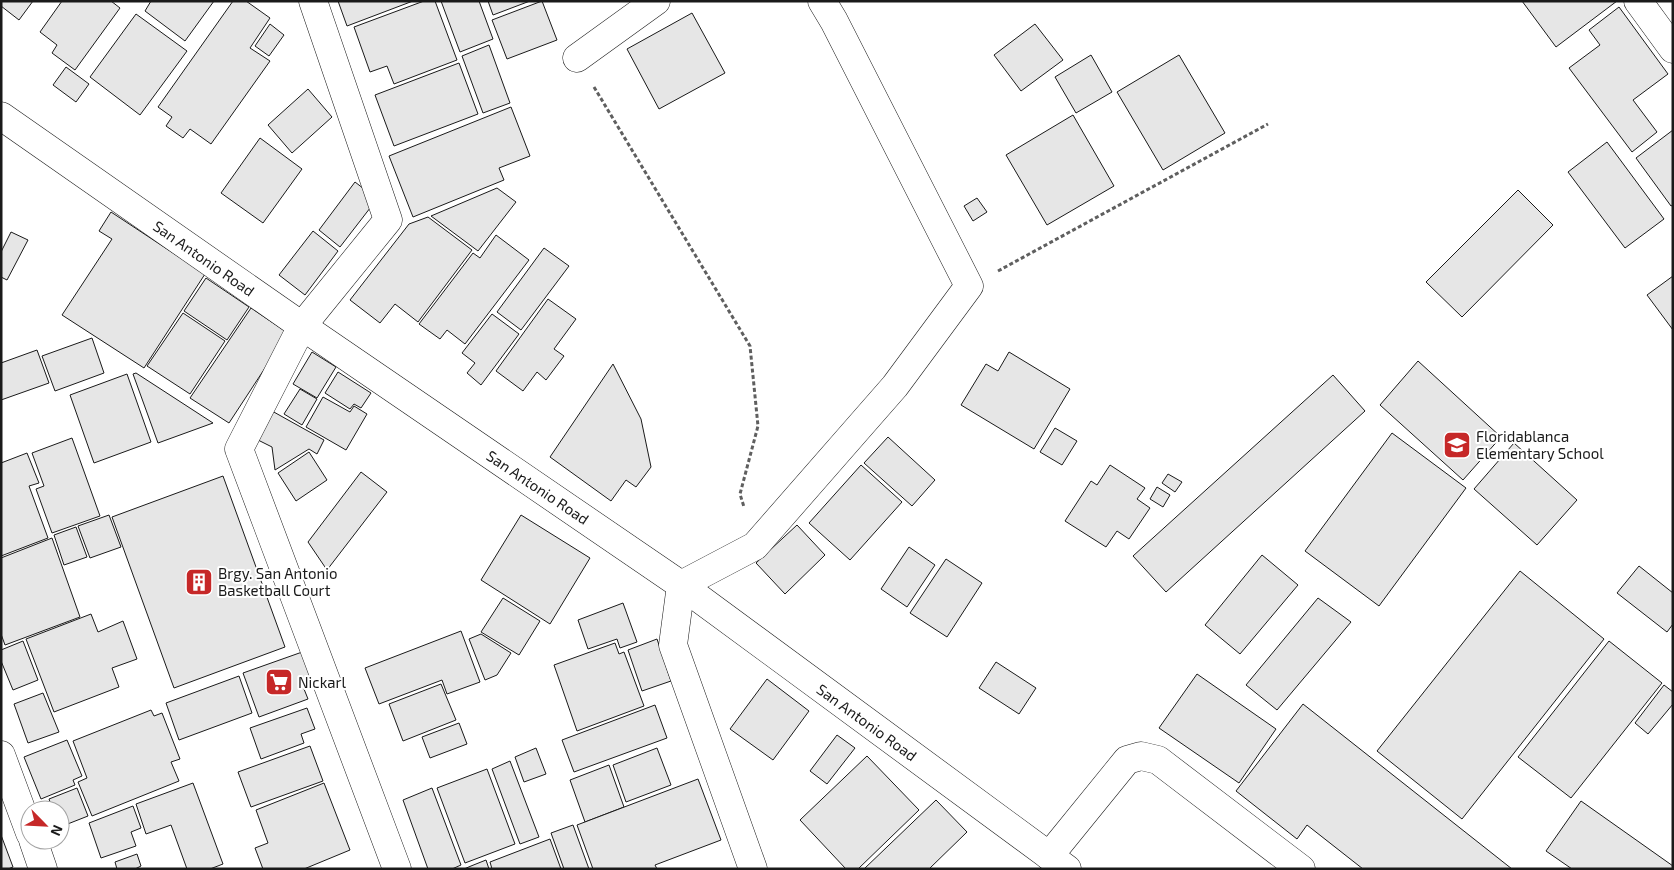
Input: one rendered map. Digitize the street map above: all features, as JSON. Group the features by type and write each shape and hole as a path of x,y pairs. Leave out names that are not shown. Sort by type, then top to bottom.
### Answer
{"street":[{"path":"313,1 388,220 302,326 239,449 397,869"},
{"path":"577,58 656,1"},
{"path":"753,869 673,645 681,585 756,546 895,386 969,286 822,1"},
{"path":"1638,1 1673,49"},
{"name":"San Antonio Road","path":"1,116 302,326 681,585 1058,862"},
{"path":"1,755 20,806"},
{"path":"1058,862 1127,760 1141,756 1158,760 1301,869"},
{"path":"36,850 43,869"}],"path":[{"path":"577,58 750,346 758,426 740,494 756,546"},
{"path":"969,286 1268,124"}],"building":[{"path":"1,1 33,1 19,20 1,6"},
{"path":"62,1 111,1 120,8 75,70 52,53 57,45 40,32"},
{"path":"151,1 214,1 185,41 145,11"},
{"path":"233,1 246,1 270,18 250,48 270,61 211,144 190,129 183,138 166,126 172,117 158,107"},
{"path":"338,1 413,1 347,26"},
{"path":"424,1 435,1 457,60 394,84 387,66 370,72 354,27"},
{"path":"441,1 479,1 493,39 460,52"},
{"path":"488,1 530,1 493,15"},
{"path":"542,1 557,40 507,59 492,20"},
{"path":"1522,1 1617,1 1556,47"},
{"path":"1619,7 1668,74 1633,100 1657,132 1632,152 1569,68 1600,45 1589,30"},
{"path":"692,13 725,73 659,109 627,49"},
{"path":"136,14 187,51 140,115 90,77"},
{"path":"270,24 284,35 269,56 255,46"},
{"path":"1035,24 1063,60 1021,91 994,55"},
{"path":"489,45 510,103 483,113 462,56"},
{"path":"1091,55 1112,92 1076,113 1055,77"},
{"path":"1179,55 1225,133 1163,170 1117,92"},
{"path":"459,63 478,114 394,146 375,95"},
{"path":"66,67 89,84 76,102 53,85"},
{"path":"308,89 332,117 292,153 268,125"},
{"path":"511,107 530,156 499,168 504,180 413,217 389,156"},
{"path":"1073,115 1114,186 1047,225 1006,155"},
{"path":"1673,130 1673,205 1671,206 1636,158"},
{"path":"260,138 302,169 263,223 221,193"},
{"path":"1607,142 1664,219 1625,248 1568,172"},
{"path":"355,182 377,199 340,247 319,230"},
{"path":"497,188 516,202 478,251 431,216"},
{"path":"1518,190 1553,225 1462,317 1426,282"},
{"path":"977,198 987,212 973,221 964,206"},
{"path":"111,212 205,274 144,368 62,315 112,239 99,231"},
{"path":"428,217 472,250 418,322 395,304 380,323 350,300 409,224"},
{"path":"313,231 338,251 305,295 279,275"},
{"path":"11,232 28,240 7,280 1,277 1,252"},
{"path":"496,235 529,260 465,344 447,330 440,339 419,324 473,253 480,258"},
{"path":"544,248 569,266 521,330 497,312"},
{"path":"1673,276 1673,330 1647,295"},
{"path":"206,278 249,307 227,340 184,311"},
{"path":"548,299 576,319 554,349 564,356 546,380 537,372 523,391 496,371"},
{"path":"251,308 288,333 229,423 190,398"},
{"path":"183,313 225,341 190,394 147,366"},
{"path":"492,314 519,334 481,385 467,373 475,363 462,353"},
{"path":"92,338 104,373 55,391 42,356"},
{"path":"37,350 49,383 1,400 1,363"},
{"path":"312,352 336,367 317,398 293,384"},
{"path":"1009,352 1070,389 1034,449 961,405 986,364 998,371"},
{"path":"1418,361 1501,437 1463,480 1380,405"},
{"path":"613,364 641,419 651,467 636,487 626,480 611,501 550,457"},
{"path":"338,372 371,393 361,408 354,404 350,409 325,393"},
{"path":"136,373 213,423 158,443 133,374"},
{"path":"127,374 151,442 94,463 70,395"},
{"path":"1333,375 1365,411 1166,592 1133,556"},
{"path":"300,389 317,399 302,425 284,414"},
{"path":"323,397 350,412 354,406 367,414 346,450 306,427"},
{"path":"272,411 324,440 317,454 309,449 275,470 272,447 258,440"},
{"path":"1055,428 1077,441 1062,465 1040,452"},
{"path":"1392,433 1466,488 1379,606 1305,551"},
{"path":"888,437 935,480 912,506 864,463"},
{"path":"72,438 100,516 52,533 36,489 44,486 32,453"},
{"path":"1514,443 1577,500 1537,545 1474,489"},
{"path":"309,452 327,480 296,501 278,473"},
{"path":"27,453 39,483 29,486 48,538 1,556 1,463"},
{"path":"861,465 902,502 850,560 809,523"},
{"path":"1110,465 1145,488 1137,499 1150,508 1129,539 1117,531 1106,547 1065,521 1091,481 1097,485"},
{"path":"361,472 387,492 327,570 308,542"},
{"path":"1168,474 1182,482 1175,492 1162,483"},
{"name":"Brgy. San Antonio Basketball Court","path":"223,476 285,647 174,688 112,517"},
{"path":"1157,487 1170,495 1163,507 1150,499"},
{"path":"109,515 121,547 90,558 78,526"},
{"path":"521,515 590,558 550,624 481,580"},
{"path":"797,525 825,555 785,594 756,563"},
{"path":"76,527 87,557 64,565 54,535"},
{"path":"52,538 80,617 5,645 1,634 1,558"},
{"path":"909,547 935,565 907,607 881,589"},
{"path":"1262,555 1298,585 1240,654 1205,625"},
{"path":"946,559 982,583 947,637 910,613"},
{"path":"1639,566 1673,593 1673,624 1667,632 1617,593"},
{"path":"1520,571 1604,639 1462,819 1377,751"},
{"path":"503,598 540,621 519,655 481,632"},
{"path":"1318,598 1351,622 1277,710 1246,685"},
{"path":"623,603 637,642 620,648 617,639 588,649 578,620"},
{"path":"91,614 98,632 123,621 137,659 112,668 119,687 54,712 26,639"},
{"path":"461,631 480,682 447,694 442,680 379,704 365,668"},
{"path":"481,634 511,653 497,675 485,680 469,639"},
{"path":"657,639 671,681 642,691 628,650"},
{"path":"23,641 38,680 13,690 1,661 1,650"},
{"path":"1609,641 1662,683 1571,798 1518,757"},
{"path":"615,643 619,654 624,652 644,706 577,731 554,665"},
{"path":"305,651 314,679 302,684 308,699 259,717 243,673"},
{"path":"996,662 1036,688 1019,714 979,688"},
{"path":"1197,674 1276,729 1239,783 1159,728"},
{"path":"239,676 252,713 179,740 166,703"},
{"path":"767,679 809,711 773,760 730,729"},
{"path":"441,684 456,720 403,741 389,704"},
{"path":"1664,685 1673,692 1673,704 1648,734 1635,723"},
{"path":"43,693 59,732 28,743 14,704"},
{"path":"1303,704 1512,869 1363,869 1307,825 1297,839 1236,791"},
{"path":"655,705 667,738 574,772 562,740"},
{"path":"307,708 315,729 301,734 304,743 261,759 250,728"},
{"path":"151,710 154,716 162,713 180,759 171,762 179,781 92,816 78,782 87,778 73,741"},
{"path":"459,723 467,744 430,758 422,737"},
{"path":"837,735 855,748 827,784 810,771"},
{"path":"67,740 82,776 73,780 75,785 41,799 24,757"},
{"path":"310,746 323,781 251,807 238,772"},
{"path":"536,748 546,774 524,782 515,757"},
{"path":"657,748 671,785 626,802 613,765"},
{"path":"867,756 919,810 858,869 846,869 800,820"},
{"path":"510,761 539,837 520,844 492,769"},
{"path":"609,765 624,807 585,822 570,780"},
{"path":"487,769 515,844 465,863 437,788"},
{"path":"698,779 721,840 655,865 657,869 593,869 577,825"},
{"path":"193,783 223,864 210,869 187,869 171,825 146,834 136,804"},
{"path":"324,783 350,850 304,869 263,869 255,848 268,843 256,810"},
{"path":"77,788 88,816 70,823 70,800 49,799"},
{"path":"432,788 461,865 452,869 428,869 403,800"},
{"path":"936,800 967,832 929,869 864,869"},
{"path":"1581,801 1673,866 1673,869 1572,869 1546,851"},
{"path":"133,806 141,828 131,832 136,846 101,858 89,823"},
{"path":"573,825 589,869 564,869 551,833"},
{"path":"1,835 13,867 8,869 1,869"},
{"path":"550,839 561,869 492,869 490,862"},
{"path":"137,854 141,866 135,869 117,869 115,862"},
{"path":"486,860 489,869 464,869 471,866"}],"place":[{"name":"Floridablanca Elementary School","path":"1457,445"},
{"name":"Brgy. San Antonio Basketball Court","path":"199,582"},
{"name":"Nickarl","path":"279,682"}]}
